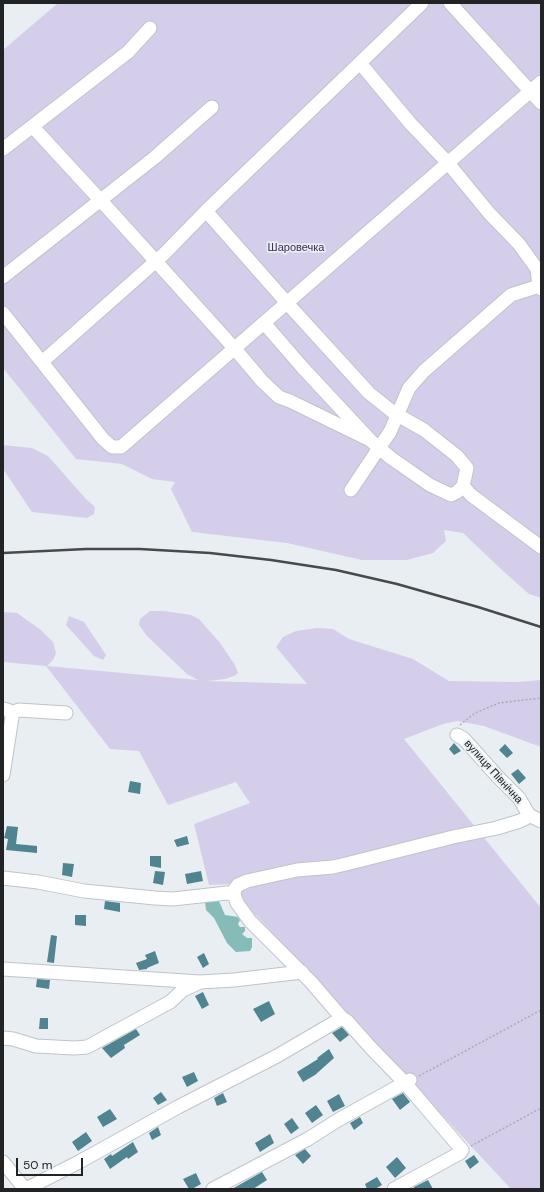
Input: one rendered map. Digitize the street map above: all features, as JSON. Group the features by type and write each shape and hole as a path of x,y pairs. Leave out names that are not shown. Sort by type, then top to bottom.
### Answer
{"street":[{"path":"42,362 156,262 206,211 422,3"},
{"path":"450,3 541,103"},
{"path":"3,149 128,52 150,28"},
{"path":"351,490 374,444 390,432 409,388 424,371 511,295 540,288 537,269 519,244 489,212 448,163 410,123 360,64"},
{"path":"3,313 103,439 112,447 121,447 541,82"},
{"path":"3,277 154,158 212,107"},
{"path":"33,127 279,398 374,444 430,485 451,495 463,486 467,468 457,456 424,430 398,416 369,393 206,211"},
{"path":"264,323 374,444"},
{"path":"463,486 470,495 541,547"},
{"path":"7,711 19,710 66,714"},
{"path":"3,775 12,717 7,711"},
{"name":"вулиця Північна","path":"457,735 464,739 498,777 537,816"},
{"name":"вулиця Північна","path":"234,894 238,885 247,881 297,870 333,867 537,816"},
{"path":"3,878 38,882 84,891 155,898 179,899 227,893 234,894 237,903 250,921 302,972 342,1018 347,1021 371,1048 407,1082 462,1150 460,1153 394,1189"},
{"path":"3,969 200,982 234,980 302,972"},
{"path":"3,1038 13,1039 36,1046 74,1048 87,1047 170,1002 183,990 200,982"},
{"path":"3,1162 26,1189 276,1056 342,1018"},
{"path":"213,1189 308,1139 338,1120 407,1082"}],"path":[{"path":"457,735 454,729 475,713 499,703 541,698"},
{"path":"407,1082 541,1010"},
{"path":"462,1150 541,1108"}],"green space":[{"name":"Шаровечка","path":"58,3 541,3 541,598 529,594 463,533 444,530 446,541 433,553 407,560 362,560 287,543 192,532 171,489 175,482 152,479 122,464 76,459 3,368 3,50"},
{"path":"3,445 32,448 48,456 95,507 94,514 87,518 32,512 3,469"},
{"path":"150,611 164,611 191,615 199,619 220,643 235,665 238,673 225,679 207,681 307,684 276,647 283,637 296,631 317,628 333,629 349,639 413,659 449,681 518,682 541,680 541,747 484,726 457,721 443,724 404,739 541,908 541,1189 511,1189 250,909 233,884 209,885 194,824 250,803 236,782 168,805 139,751 110,749 46,666 3,662 3,612 17,613 41,630 53,642 56,653 53,660 47,666 198,680 187,674 147,636 139,625 140,619"},
{"path":"69,616 84,622 106,655 103,660 94,656 66,625"}],"shaded area":[{"path":"218,899 225,915 238,917 240,920 238,924 240,927 245,927 245,931 242,934 247,938 252,938 252,947 250,951 236,952 227,943 214,918 206,910 205,902"}],"building":[{"path":"454,743 461,751 454,755 449,749"},
{"path":"505,744 513,753 507,758 499,750"},
{"path":"518,769 526,778 519,784 511,774"},
{"path":"130,781 141,783 140,794 128,792"},
{"path":"7,826 18,827 16,844 37,846 37,853 6,850 8,839 4,838"},
{"path":"187,836 189,844 177,847 174,840"},
{"path":"150,856 161,856 161,868 150,866"},
{"path":"63,863 74,864 72,877 62,875"},
{"path":"155,871 165,872 163,885 153,883"},
{"path":"201,871 203,881 187,884 185,874"},
{"path":"105,901 120,903 120,912 104,909"},
{"path":"75,915 86,915 86,926 75,925"},
{"path":"51,935 57,936 54,963 47,962"},
{"path":"155,951 159,963 147,969 139,970 136,963 147,959 145,955"},
{"path":"204,953 209,964 203,968 197,957"},
{"path":"37,979 50,980 49,989 36,987"},
{"path":"203,992 209,1005 202,1009 195,996"},
{"path":"269,1001 275,1014 261,1022 253,1009"},
{"path":"40,1018 48,1018 48,1029 39,1029"},
{"path":"342,1027 349,1035 340,1042 332,1033"},
{"path":"136,1029 140,1035 124,1045 125,1048 111,1058 102,1048"},
{"path":"329,1049 334,1058 315,1075 303,1082 297,1072 318,1059 317,1058"},
{"path":"194,1072 198,1081 187,1087 182,1077"},
{"path":"161,1092 167,1100 158,1105 153,1098"},
{"path":"223,1093 227,1102 217,1106 214,1098"},
{"path":"403,1093 410,1102 400,1110 392,1099"},
{"path":"339,1094 345,1106 333,1112 327,1101"},
{"path":"316,1105 323,1115 312,1123 305,1113"},
{"path":"110,1109 117,1119 103,1127 97,1117"},
{"path":"360,1117 363,1123 354,1130 350,1123"},
{"path":"292,1118 299,1128 291,1134 284,1124"},
{"path":"158,1127 161,1135 152,1140 149,1133"},
{"path":"86,1132 92,1141 78,1151 72,1142"},
{"path":"270,1134 274,1143 260,1152 255,1143"},
{"path":"133,1142 138,1152 128,1159 127,1157 110,1169 104,1159 111,1154 112,1156"},
{"path":"305,1149 311,1156 303,1164 295,1155"},
{"path":"474,1155 479,1162 470,1169 465,1161"},
{"path":"397,1157 406,1168 395,1178 386,1167"},
{"path":"262,1172 267,1180 253,1189 232,1189"},
{"path":"196,1173 201,1184 189,1189 183,1179"},
{"path":"377,1177 382,1185 375,1189 367,1189 365,1184"},
{"path":"428,1180 433,1189 414,1189 414,1187"}],"railway":[{"path":"3,553 86,549 140,549 210,553 271,560 336,570 397,584 541,627"}]}
